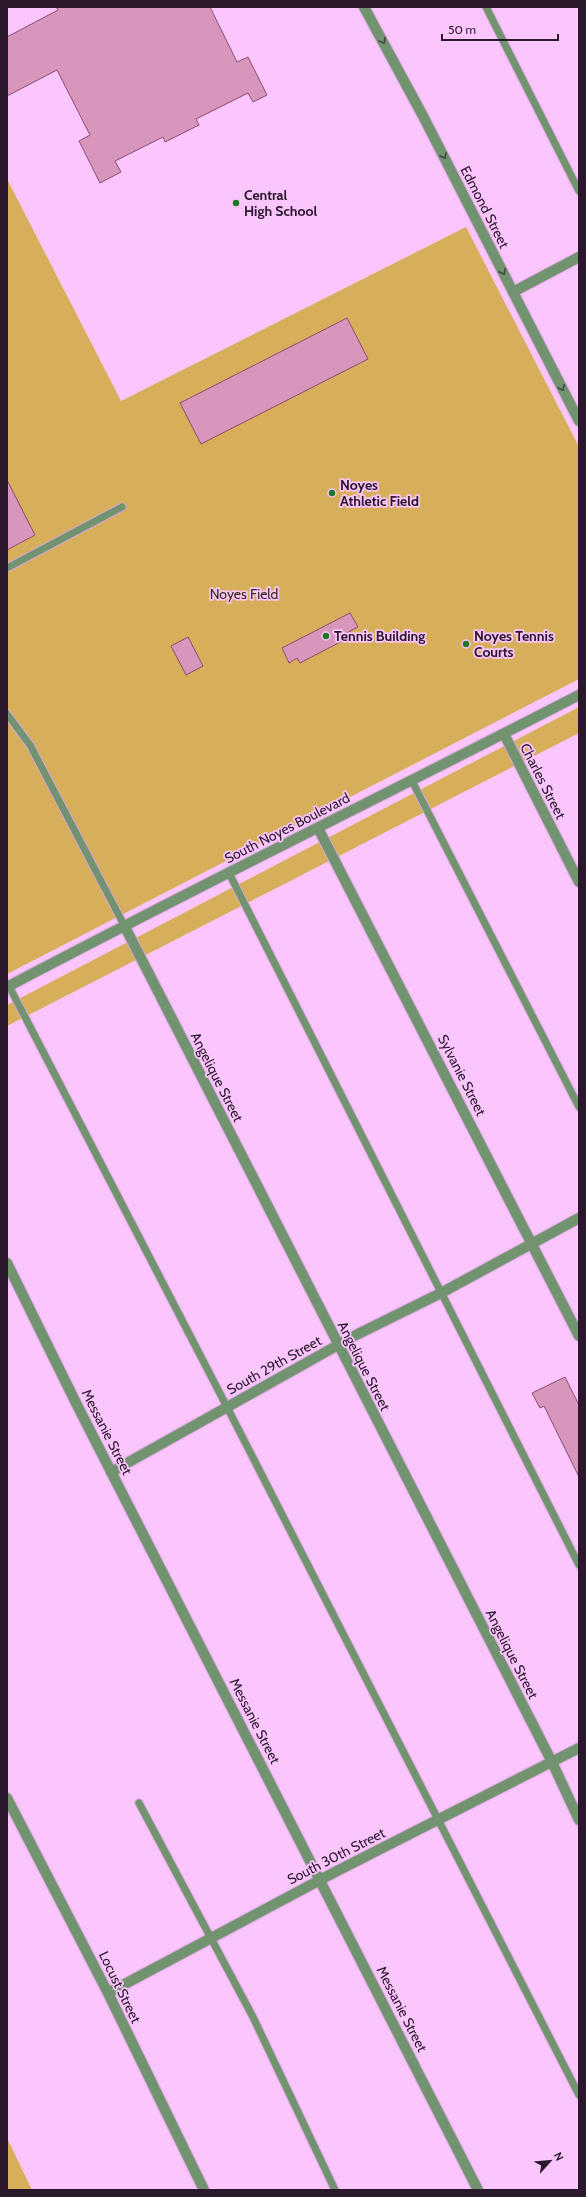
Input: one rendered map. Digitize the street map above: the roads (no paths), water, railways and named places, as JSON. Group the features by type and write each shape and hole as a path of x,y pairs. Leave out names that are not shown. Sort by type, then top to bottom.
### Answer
{"street":[{"name":"Edmond Street","path":"364,7 579,421"},
{"path":"513,292 579,257"},
{"name":"South Noyes Boulevard","path":"8,986 124,925 412,781 579,695"},
{"name":"Charles Street","path":"504,734 579,882"},
{"name":"Sylvanie Street","path":"318,828 579,1336"},
{"name":"Angelique Street","path":"124,925 552,1762 579,1820"},
{"name":"South 29th Street","path":"111,1472 338,1346 441,1293 579,1218"},
{"name":"Messanie Street","path":"7,1263 111,1472 478,2190"},
{"name":"South 30th Street","path":"108,1992 320,1880 579,1748"},
{"name":"Locust Street","path":"7,1798 108,1992 204,2190"}],"lane":[{"path":"486,7 579,192"},
{"path":"7,568 122,507"},
{"path":"7,714 30,746 124,925"},
{"path":"412,781 579,1107"},
{"path":"229,873 579,1565"},
{"path":"8,986 228,1407 579,2095"},
{"path":"140,1803 253,2017 334,2190"}],"place":[{"name":"Central High School","path":"236,203"},
{"name":"Noyes Athletic Field","path":"332,493"},
{"name":"Tennis Building","path":"326,636"},
{"name":"Noyes Tennis Courts","path":"466,644"}],"park label":[{"name":"Noyes Field","path":"244,594"}]}
